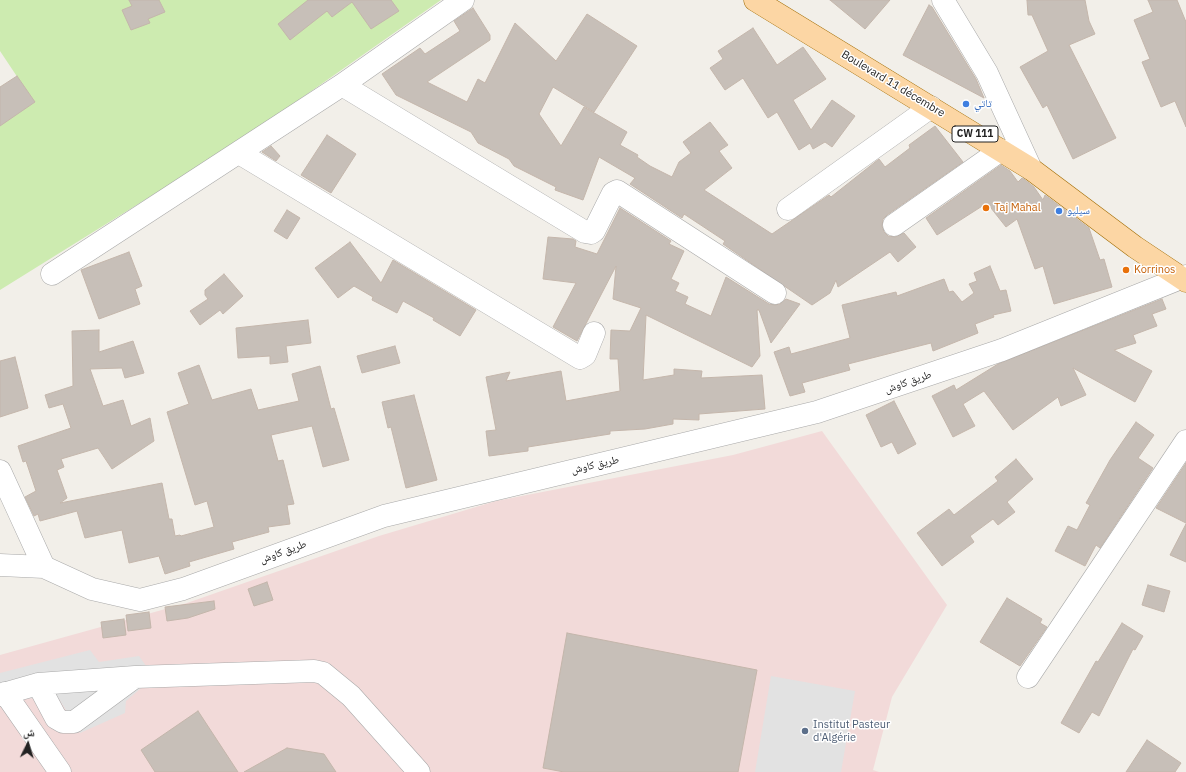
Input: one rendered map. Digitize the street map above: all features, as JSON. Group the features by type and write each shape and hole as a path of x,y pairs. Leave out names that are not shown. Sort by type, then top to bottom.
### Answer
{"main road":[{"name":"Boulevard 11 décembre","path":"757,0 1031,169 1135,247 1184,278"}],"street":[{"path":"52,274 342,85 463,0"},
{"path":"943,0 987,73 1031,169"},
{"path":"342,85 584,232 591,233 594,231 613,193 617,191 775,293"},
{"path":"788,209 931,107"},
{"path":"894,225 1001,150"},
{"path":"239,153 580,358 585,355 594,333"},
{"name":"طريق كاوش","path":"0,565 44,567 92,589 140,600 183,589 384,516 817,412 1002,350 1184,278"},
{"path":"1028,677 1186,441"},
{"path":"0,471 44,567"},
{"path":"60,772 3,694 38,684 135,677 305,670 323,673 351,696 419,772"},
{"path":"38,684 56,718 63,722 74,722 135,677"}],"shaded area":[{"name":"Institut Pasteur d'Algérie","path":"822,431 947,605 892,697 873,770 879,772 0,772 0,655 187,603 379,536 496,501 733,455"},
{"path":"90,650 99,662 139,656 154,677 126,701 125,713 80,733 59,699 14,698 0,705 0,673"},
{"name":"Institut Pasteur d'Algérie","path":"771,676 855,691 841,772 755,772"}],"green space":[{"path":"0,0 441,0 246,137 0,290 0,124 34,102 0,51"}],"building":[{"path":"129,0 159,0 165,12 148,19 150,23 131,30 122,10 132,6"},
{"path":"308,0 391,0 399,11 371,29 352,2 332,17 327,11 290,40 278,24"},
{"path":"830,0 890,0 865,29"},
{"path":"1027,0 1085,0 1089,21 1095,34 1069,45 1116,138 1073,159 1047,105 1043,108 1020,67 1048,51 1032,15 1028,15"},
{"path":"1148,0 1177,0 1186,22 1186,127 1175,101 1161,107 1142,62 1150,59 1134,20 1153,12"},
{"path":"929,5 932,7 976,79 984,98 903,55"},
{"path":"473,8 490,35 490,40 427,82 467,102 478,79 485,83 515,23 556,61 587,14 637,46 594,112 553,87 539,114 561,146 584,107 627,132 620,145 638,155 637,157 650,166 672,177 679,162 691,153 683,142 710,122 728,145 719,151 732,168 704,190 772,234 829,195 831,197 879,159 885,167 910,148 909,145 935,126 963,162 883,219 882,226 884,232 888,236 895,237 904,233 916,247 898,262 890,252 838,287 836,280 830,293 812,305 723,244 725,241 684,214 682,218 630,184 635,178 599,157 583,200 555,190 556,187 514,166 509,159 478,143 471,132 396,95 382,74 420,48 425,54 460,31 454,21"},
{"path":"753,28 777,65 803,47 826,79 793,100 811,130 832,100 855,116 832,147 825,142 813,149 810,143 799,150 777,112 768,118 743,78 725,90 710,68 723,59 718,51"},
{"path":"17,76 35,102 0,126 0,87"},
{"path":"327,135 356,154 331,193 301,175"},
{"path":"271,146 280,156 276,161 262,152"},
{"path":"1001,165 1010,171 1018,182 1022,178 1034,187 1043,200 1045,195 1089,228 1100,260 1104,259 1112,287 1054,304 1043,266 1035,269 1017,219 1006,227 987,203 937,235 926,218"},
{"path":"620,208 671,241 669,244 684,251 671,279 679,283 675,291 688,297 685,304 711,316 726,277 769,304 780,304 786,299 800,304 771,343 759,310 757,310 760,356 752,367 646,315 643,380 674,375 674,369 702,371 701,378 762,375 765,409 699,414 699,420 673,419 673,424 645,429 610,431 610,434 528,447 528,451 489,456 486,431 496,430 486,377 510,372 506,381 561,371 566,401 620,391 618,359 610,359 611,330 630,331 641,308 613,299 616,266 577,341 553,327 576,283 543,279 548,237 573,239 576,241 575,247 597,254"},
{"path":"287,210 300,218 287,239 274,231"},
{"path":"350,242 381,283 393,260 476,310 460,336 433,320 434,318 403,301 397,313 372,300 373,297 354,286 338,298 315,268"},
{"path":"129,252 142,286 135,289 140,304 99,319 81,270"},
{"path":"990,266 1000,291 1006,290 1011,311 993,315 994,317 975,324 978,333 933,351 931,343 848,364 850,370 802,383 805,392 790,396 774,352 789,347 791,354 850,338 842,305 896,292 897,296 944,279 949,292 953,291 962,302 974,293 969,284 977,281 974,273"},
{"path":"224,274 243,296 223,314 220,310 200,325 190,311 208,299 205,295 205,290"},
{"path":"1162,299 1166,309 1152,314 1157,326 1133,335 1136,343 1114,350 1152,371 1135,402 1073,368 1086,395 1061,406 1058,397 1013,430 984,391 963,404 975,426 953,437 932,396 954,385 956,390 998,364"},
{"path":"308,320 311,343 286,346 288,362 270,364 270,356 238,358 236,328"},
{"path":"99,330 99,352 133,341 144,373 125,378 122,368 90,369 103,406 123,400 131,426 150,418 154,441 112,469 98,448 61,459 64,467 57,470 67,498 60,503 162,483 169,519 172,519 175,536 181,536 214,527 207,501 195,505 167,412 189,404 178,373 199,365 212,400 251,389 258,410 299,401 292,374 320,366 331,409 334,408 349,460 323,467 312,426 271,435 278,461 283,460 294,504 287,505 290,524 268,527 269,532 232,542 234,549 189,562 190,566 165,574 159,556 129,563 122,530 85,538 77,511 40,521 38,514 34,516 25,497 36,491 26,461 23,462 18,446 71,428 63,404 49,408 45,395 73,386 72,331"},
{"path":"395,346 400,363 362,373 357,356"},
{"path":"15,357 28,408 0,417 0,361"},
{"path":"414,395 437,480 406,488 391,427 388,428 382,402"},
{"path":"894,401 916,444 898,454 892,442 881,447 866,415"},
{"path":"1136,422 1154,435 1138,458 1153,468 1100,548 1096,545 1085,566 1055,551 1068,526 1077,530 1090,505 1086,503 1110,460"},
{"path":"1016,459 1033,479 1007,502 1015,512 998,525 993,519 970,536 974,542 942,566 917,533 949,509 954,515 998,481 995,477"},
{"path":"1186,463 1186,523 1156,508"},
{"path":"1186,524 1186,562 1170,555"},
{"path":"267,582 273,600 254,606 248,589"},
{"path":"1148,585 1170,591 1164,612 1142,605"},
{"path":"1007,598 1042,619 1040,623 1047,627 1020,666 980,642"},
{"path":"214,601 215,609 188,618 167,621 165,607"},
{"path":"149,612 151,628 128,631 126,615"},
{"path":"124,619 126,635 103,638 101,622"},
{"path":"1122,623 1143,636 1135,650 1133,649 1099,716 1092,712 1079,733 1061,723 1096,661 1098,662"},
{"path":"567,633 757,670 738,772 564,772 543,768"},
{"path":"198,711 238,772 155,772 141,750"},
{"path":"1147,740 1181,763 1175,772 1126,772"},
{"path":"287,748 324,754 336,772 244,772"}],"place":[{"name":"تاتي","path":"966,104"},
{"name":"Taj Mahal","path":"986,208"},
{"name":"سيليو","path":"1059,211"},
{"name":"Korrinos","path":"1126,270"},
{"name":"Institut Pasteur d'Algérie","path":"805,731"}]}
